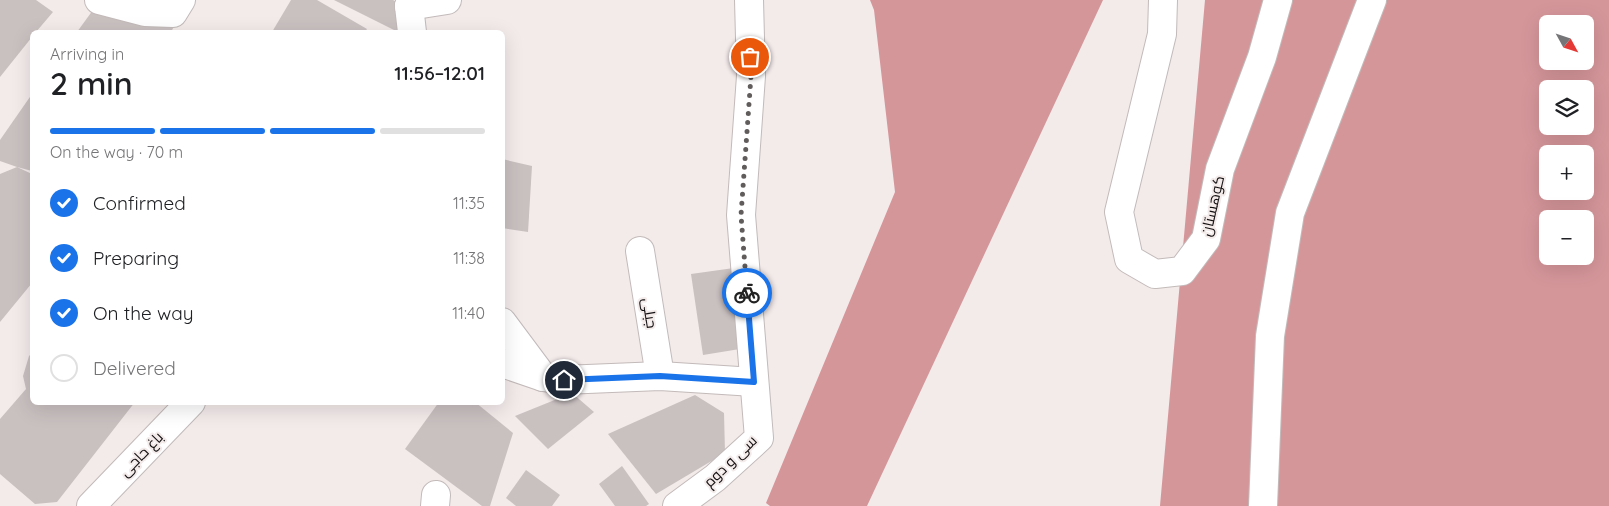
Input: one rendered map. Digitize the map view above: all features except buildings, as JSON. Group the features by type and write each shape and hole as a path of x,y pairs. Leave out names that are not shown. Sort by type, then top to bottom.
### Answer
{"street":[{"path":"99,0 145,12 173,13 181,0"},
{"path":"411,30 404,3 447,0"},
{"name":"سی و دوم","path":"677,506 715,478 759,438 741,215 751,76 749,0"},
{"name":"کوهستان","path":"1163,0 1162,34 1119,212 1129,259 1155,274 1182,271 1206,239 1220,169 1262,57 1278,0"},
{"path":"1263,506 1270,336 1290,213 1372,0"},
{"name":"جبلی","path":"640,251 660,376"},
{"path":"505,326 543,377"},
{"path":"505,364 543,377 564,380 660,376 754,382"},
{"name":"باغ حاجی","path":"91,506 188,405"}],"shaded area":[{"path":"870,0 1103,0 867,506 770,506 766,503 895,192 874,10"},
{"path":"1205,0 1609,0 1609,506 1160,506"}],"way so far":[{"path":"747,293 741,215 751,76 750,57"}],"route":[{"path":"564,380 660,376 754,382 747,293"}]}
